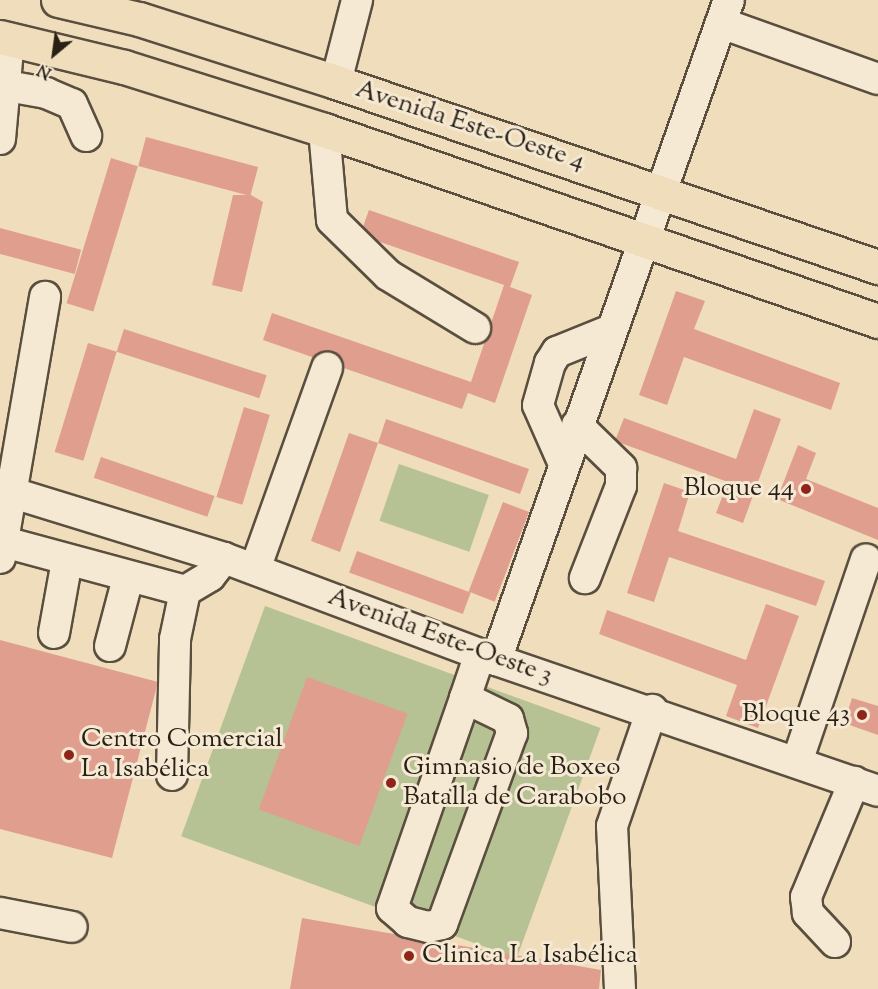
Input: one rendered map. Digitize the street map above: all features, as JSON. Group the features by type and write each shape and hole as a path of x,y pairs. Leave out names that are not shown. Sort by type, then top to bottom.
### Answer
{"main road":[{"name":"Avenida Este-Oeste 4","path":"58,0 139,19 336,82 660,190 878,267"},
{"path":"5,38 124,67 324,130 642,237 878,321"}],"street":[{"path":"336,82 357,0"},
{"path":"465,698 508,719 512,733 442,924 428,927 408,922 392,908 465,698 488,657 564,464 642,237 725,12 878,79"},
{"path":"0,139 7,86 5,38"},
{"path":"7,86 46,93 72,104 86,136"},
{"path":"324,130 332,220 388,275 476,327"},
{"path":"45,297 5,490 2,550 67,561 185,591 210,576 224,558"},
{"path":"564,464 538,405 550,363 557,352 609,332"},
{"path":"255,570 327,368"},
{"path":"577,425 621,468 621,486 585,578"},
{"name":"Avenida Este-Oeste 3","path":"5,490 224,558 488,657 662,714 866,787"},
{"path":"797,762 866,559"},
{"path":"54,633 67,561"},
{"path":"110,646 129,578"},
{"path":"172,775 175,639 185,591"},
{"path":"620,989 612,826 662,714"},
{"path":"641,989 633,830 662,714"},
{"path":"835,942 808,913 806,897 866,787"},
{"path":"0,914 72,927"}],"green space":[{"path":"399,464 489,495 469,552 379,521"},
{"name":"Gimnasio de Boxeo Batalla de Carabobo","path":"265,606 600,728 517,958 181,836"}],"building":[{"path":"146,137 258,167 250,196 138,166"},
{"path":"111,158 138,166 93,312 67,303"},
{"path":"233,195 251,195 263,202 242,292 212,285"},
{"path":"369,210 519,262 510,287 532,295 495,403 468,393 462,409 263,340 272,313 471,382 504,285 360,235"},
{"path":"0,228 81,250 75,274 0,254"},
{"path":"676,291 705,301 694,329 840,383 831,410 684,357 667,405 639,395"},
{"path":"124,329 267,375 259,398 117,352"},
{"path":"88,343 117,352 83,461 55,452"},
{"path":"244,407 270,415 242,505 217,497"},
{"path":"754,409 781,419 743,523 716,513 728,482 615,441 624,418 736,459"},
{"path":"386,419 529,469 520,494 378,443"},
{"path":"349,433 378,443 340,552 311,541"},
{"name":"Bloque 44","path":"798,445 816,453 806,479 878,508 878,540 777,499"},
{"path":"101,457 214,496 207,517 94,478"},
{"path":"664,483 690,492 678,531 825,581 816,606 669,557 654,602 627,593"},
{"path":"503,502 529,512 495,602 469,592"},
{"path":"357,551 471,592 463,614 349,573"},
{"path":"766,604 799,616 758,728 726,716 737,685 599,634 607,610 746,660"},
{"name":"Centro Comercial La Isabélica","path":"0,640 158,682 112,858 0,829"},
{"path":"307,677 408,714 359,846 259,809"},
{"name":"Bloque 43","path":"852,698 878,706 878,735 844,723"},
{"name":"Clinica La Isabélica","path":"302,918 601,970 599,989 290,989"}],"place":[{"name":"Bloque 44","path":"806,489"},
{"name":"Bloque 43","path":"862,715"},
{"name":"Centro Comercial La Isabélica","path":"69,755"},
{"name":"Gimnasio de Boxeo Batalla de Carabobo","path":"391,783"},
{"name":"Clinica La Isabélica","path":"409,956"}]}
